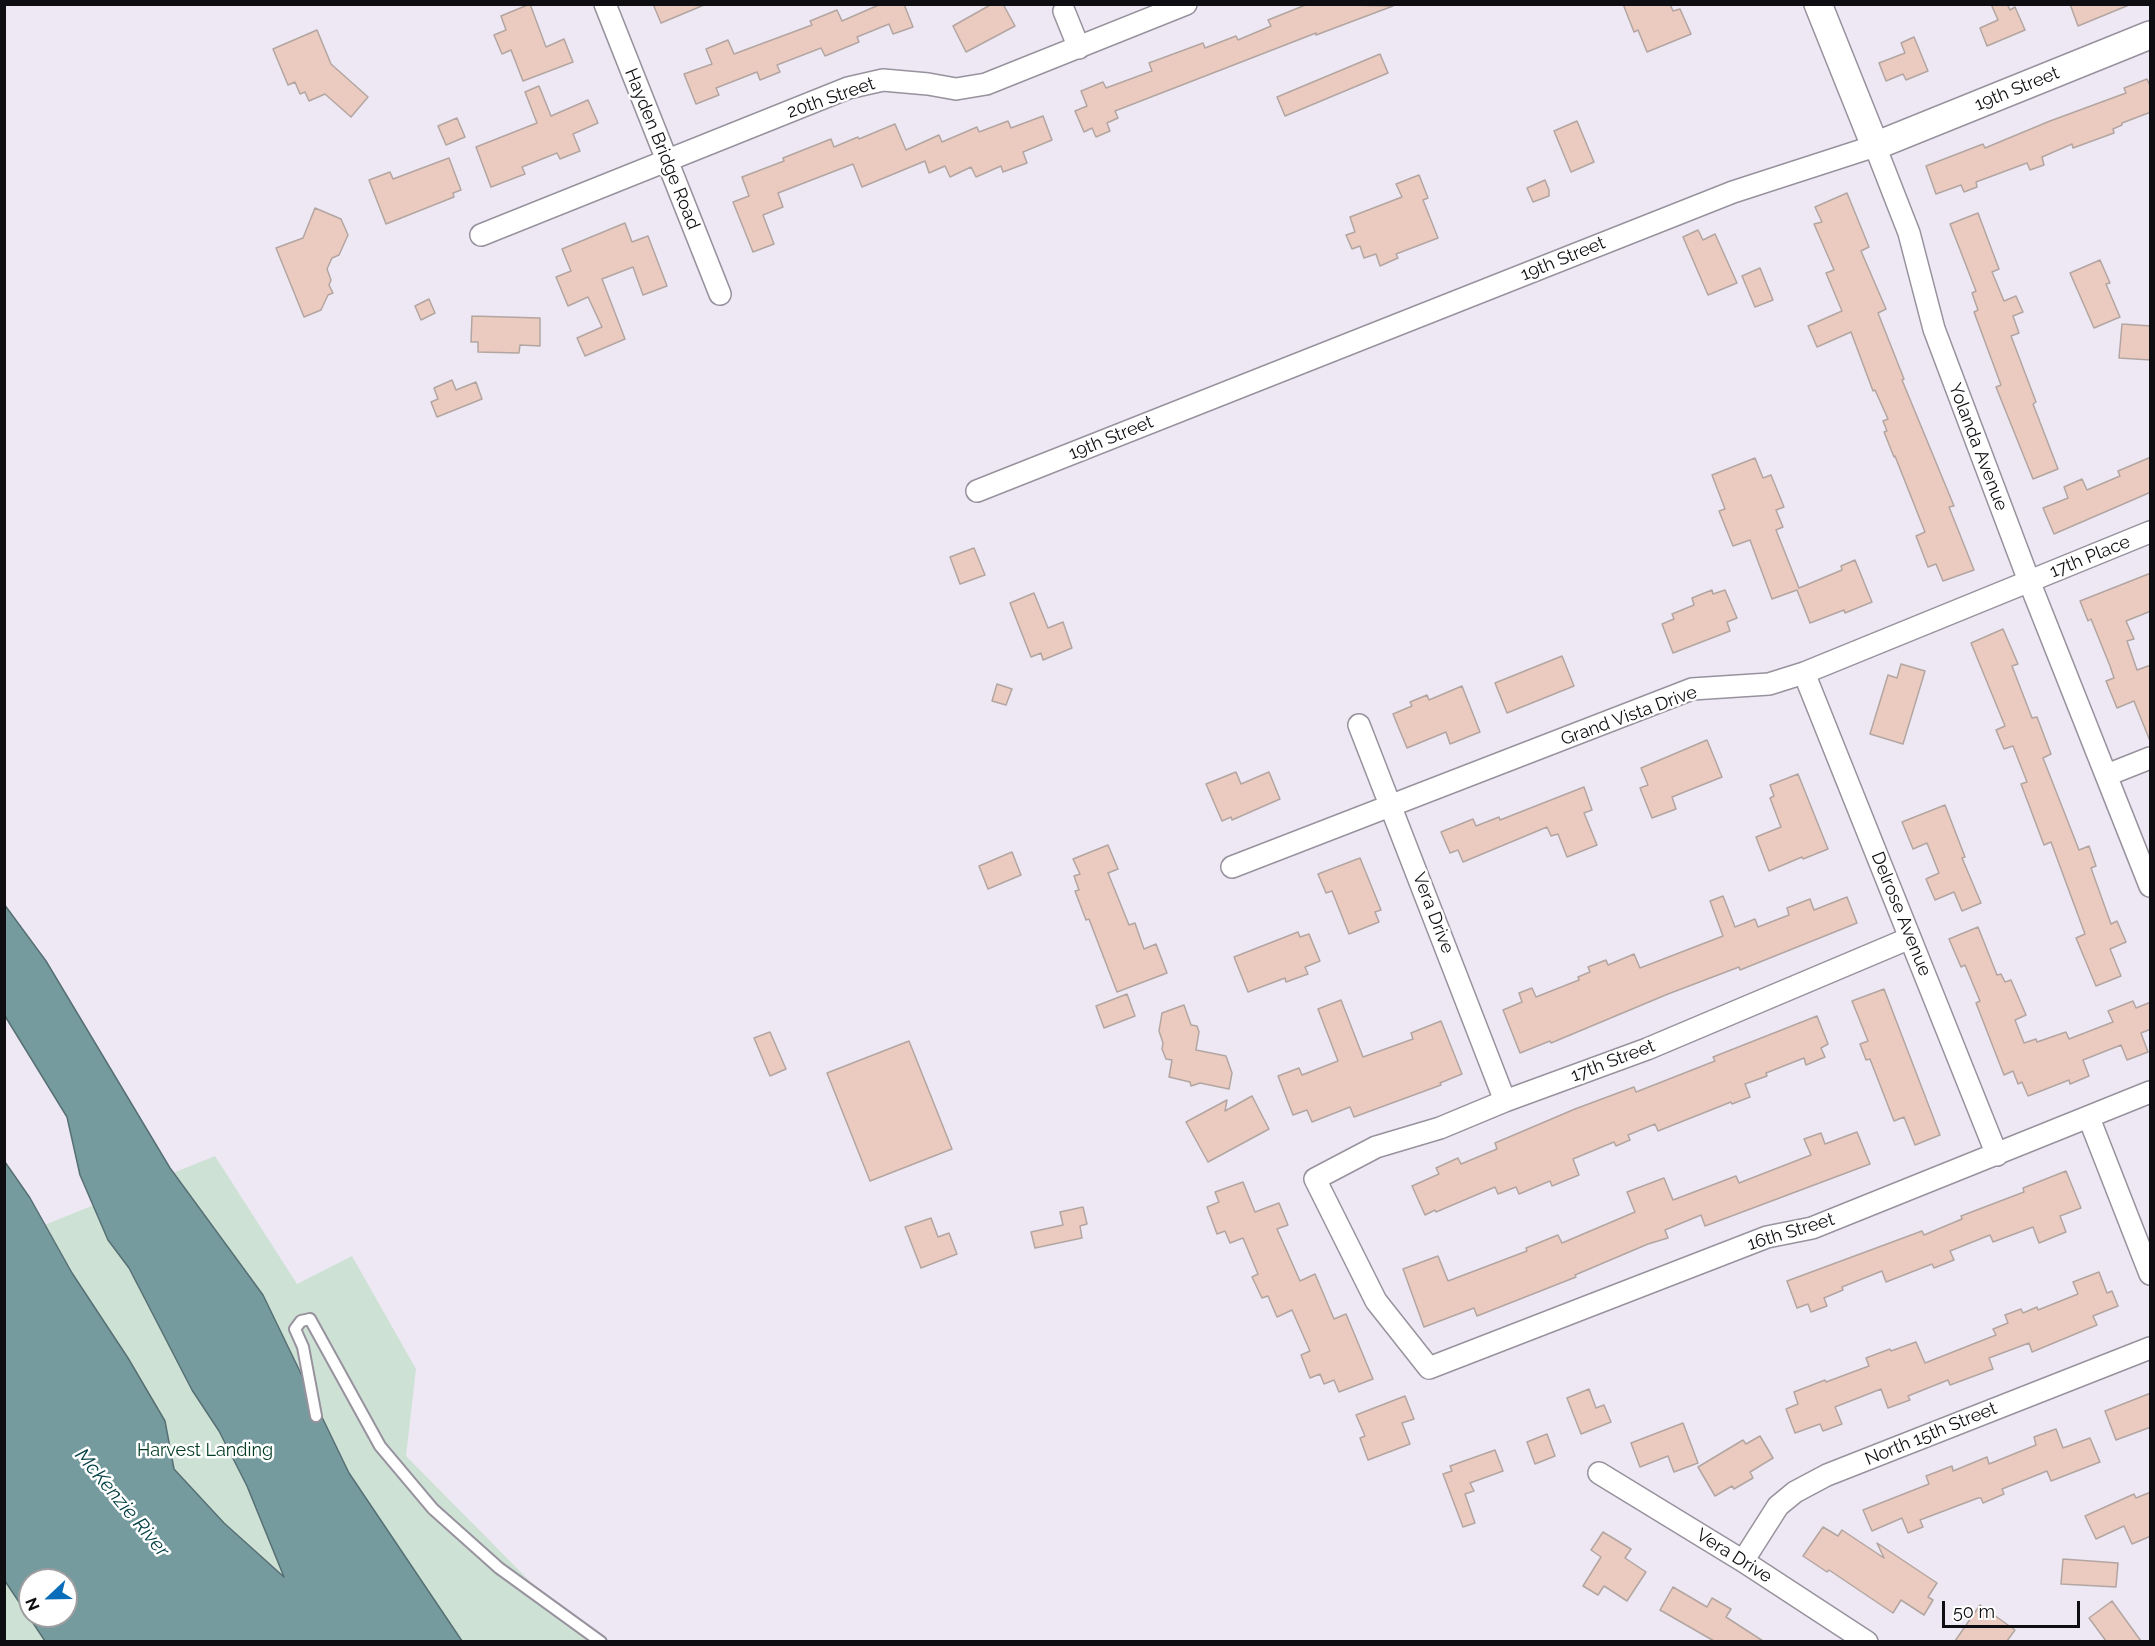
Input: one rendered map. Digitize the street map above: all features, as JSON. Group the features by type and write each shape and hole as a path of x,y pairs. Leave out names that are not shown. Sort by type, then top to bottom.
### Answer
{"street":[{"name":"Hayden Bridge Road","path":"604,4 720,294"},
{"name":"20th Street","path":"481,235 849,88 883,81 928,84 956,89 986,84 1186,4"},
{"name":"Yolanda Avenue","path":"1818,4 1909,233 1934,329 2029,581 2151,886"},
{"path":"1064,11 1078,48"},
{"name":"19th Street","path":"977,491 1733,192 1875,146 2151,35"},
{"name":"17th Place","path":"2029,581 2151,532"},
{"name":"Grand Vista Drive","path":"1232,867 1692,689 1769,684 1804,673 2029,581"},
{"name":"Delrose Avenue","path":"1804,673 1997,1155"},
{"name":"Vera Drive","path":"1359,725 1505,1101"},
{"path":"2107,775 2151,758"},
{"name":"17th Street","path":"1429,1368 1376,1301 1315,1179 1376,1147 1440,1128 1505,1101 1647,1049 1910,938"},
{"name":"16th Street","path":"1429,1368 1767,1237 1812,1228 2151,1092"},
{"path":"2089,1118 2151,1274"},
{"name":"North 15th Street","path":"1743,1561 1779,1506 1795,1492 1827,1475 2151,1348"},
{"name":"Vera Drive","path":"1599,1473 1743,1561 1866,1641"}],"lane":[{"path":"316,1416 303,1347 295,1329 301,1321 310,1319 380,1446 433,1509 499,1568 601,1641"}],"green space":[{"name":"Harvest Landing","path":"215,1156 297,1284 352,1256 416,1369 406,1456 589,1641 5,1642 5,1241"}],"water":[{"name":"Harvest Landing","path":"4,904 46,961 170,1168 263,1295 349,1473 462,1641 45,1641 36,1628 78,1628 78,1568 18,1568 18,1600 5,1581 5,1162 30,1198 72,1273 128,1358 165,1421 174,1469 224,1523 284,1577 247,1486 219,1431 192,1390 129,1268 108,1240 80,1175 67,1117 5,1016"}],"building":[{"path":"530,4 546,47 564,39 573,62 523,81 511,50 502,54 494,35 506,30 501,16"},
{"path":"653,4 704,4 704,5 661,23"},
{"path":"881,4 904,4 913,27 893,34 889,24 857,37 859,42 825,56 821,48 777,65 780,72 760,80 757,72 716,88 719,95 696,104 684,74 712,64 706,49 728,40 734,54 812,25 810,21 837,10 842,21"},
{"path":"992,4 1003,4 1015,26 966,52 953,26"},
{"path":"1308,4 1393,6 1316,35 1316,33 1115,111 1118,118 1107,123 1110,131 1096,137 1092,128 1084,132 1075,111 1087,106 1081,91 1103,82 1106,88 1152,71 1149,63 1203,43 1205,48 1236,36 1238,40 1271,26 1268,20"},
{"path":"1623,4 1670,4 1673,11 1680,9 1691,34 1647,52 1638,30 1634,32"},
{"path":"1991,4 2007,4 2010,10 2015,7 2025,30 1987,46 1980,28 1998,20"},
{"path":"2070,4 2129,4 2129,5 2078,26"},
{"path":"317,30 331,64 368,97 351,117 325,94 309,101 305,92 300,94 295,82 288,85 273,49"},
{"path":"1914,37 1928,71 1906,80 1903,74 1886,81 1879,63 1905,53 1901,43"},
{"path":"1380,54 1388,73 1285,116 1277,97"},
{"path":"2147,79 2151,88 2151,112 2122,123 2113,129 2114,133 2073,148 2072,144 2042,157 2044,165 2030,170 2027,163 1976,182 1977,187 1964,192 1961,185 1936,194 1926,166 1983,144 1985,148 2126,93 2124,88"},
{"path":"539,86 551,116 588,100 598,123 573,134 580,151 560,159 557,153 522,167 525,174 491,187 476,147 537,123 525,92"},
{"path":"1043,116 1052,140 1023,152 1027,163 1003,172 1001,166 976,177 971,167 950,177 945,166 929,173 925,161 862,187 853,164 778,193 783,207 763,215 774,244 753,252 733,202 749,196 742,177 831,139 834,147 895,124 906,150 939,135 942,142 977,127 979,132 1008,121 1011,128"},
{"path":"457,118 465,137 446,145 438,126"},
{"path":"1577,121 1594,162 1571,172 1554,131"},
{"path":"449,158 461,190 453,193 454,197 386,224 369,180 390,172 393,179"},
{"path":"1419,175 1428,198 1423,200 1438,238 1396,254 1398,258 1380,266 1376,254 1364,258 1360,246 1352,249 1346,235 1355,232 1350,217 1402,197 1396,184"},
{"path":"1545,180 1549,196 1533,202 1527,188"},
{"path":"1847,193 1869,247 1861,251 1886,309 1878,313 1904,379 1902,380 1954,506 1949,507 1974,570 1943,581 1936,564 1928,567 1916,536 1925,532 1884,432 1887,431 1883,421 1888,419 1875,390 1873,391 1851,332 1817,347 1808,326 1842,311 1826,273 1834,270 1814,224 1822,222 1815,207"},
{"path":"315,208 341,219 348,235 339,255 332,258 327,269 331,280 329,285 333,293 328,295 321,310 304,317 276,248 303,238"},
{"path":"1978,213 1999,269 1992,272 2004,301 2016,296 2023,312 2013,316 2019,333 2011,336 2036,402 2033,404 2058,469 2033,479 1996,387 2001,385 1974,312 1978,310 1972,293 1976,291 1950,224"},
{"path":"625,223 632,242 648,236 667,286 643,295 633,267 602,279 625,339 585,356 577,338 602,327 588,297 568,306 556,277 571,271 562,249"},
{"path":"1698,230 1703,240 1715,234 1737,283 1708,295 1683,237"},
{"path":"2100,260 2110,283 2106,284 2120,317 2094,328 2070,273"},
{"path":"1760,268 1773,300 1755,307 1742,276"},
{"path":"429,299 435,313 421,320 415,306"},
{"path":"472,316 540,318 540,346 520,345 519,353 478,352 478,342 471,342"},
{"path":"2122,324 2151,326 2151,360 2119,358"},
{"path":"452,380 456,390 476,382 482,399 437,417 431,402 438,399 434,388"},
{"path":"2151,457 2151,492 2054,534 2043,508 2068,498 2064,487 2082,479 2087,490 2120,476 2118,471"},
{"path":"1755,458 1763,478 1771,475 1784,507 1776,510 1783,527 1776,530 1799,588 1842,570 1841,566 1855,560 1872,602 1810,623 1797,590 1772,599 1750,540 1733,546 1719,511 1725,509 1712,475"},
{"path":"974,548 985,575 960,584 950,557"},
{"path":"2151,573 2151,611 2126,621 2134,639 2127,641 2137,670 2151,665 2150,741 2134,701 2117,708 2106,681 2114,678 2110,666 2091,619 2088,621 2080,601"},
{"path":"1712,590 1713,594 1725,590 1737,618 1727,622 1730,631 1673,653 1662,624 1674,619 1672,614 1694,605 1692,598"},
{"path":"1034,593 1048,628 1063,622 1072,648 1043,660 1041,653 1031,657 1010,603"},
{"path":"2003,629 2018,664 2012,666 2032,718 2037,717 2051,754 2043,758 2079,850 2089,846 2096,866 2091,868 2111,924 2117,921 2126,942 2110,949 2121,976 2096,986 2076,938 2085,934 2051,842 2044,845 2021,784 2027,782 2013,746 2004,749 1996,730 2005,726 1971,643"},
{"path":"1562,656 1574,686 1507,713 1495,683"},
{"path":"1901,664 1925,671 1903,744 1870,734 1888,675 1897,678"},
{"path":"997,684 1012,689 1006,705 992,701"},
{"path":"1462,686 1480,732 1450,744 1446,732 1407,748 1393,714 1412,706 1410,702 1427,695 1429,700"},
{"path":"1707,740 1722,777 1672,797 1676,809 1652,818 1640,788 1648,785 1641,768"},
{"path":"1236,772 1241,784 1269,772 1280,799 1232,820 1231,817 1222,821 1206,784"},
{"path":"1798,774 1828,849 1769,871 1756,837 1781,827 1770,798 1774,796 1770,785"},
{"path":"1584,787 1592,810 1584,813 1597,845 1567,857 1558,834 1551,836 1547,827 1463,862 1458,850 1450,853 1441,832 1473,819 1476,826 1499,817 1500,820"},
{"path":"1945,805 1965,857 1962,858 1981,903 1962,911 1954,892 1935,900 1926,879 1939,873 1927,843 1913,849 1902,822"},
{"path":"1108,845 1118,869 1108,873 1129,925 1135,923 1144,949 1156,944 1167,973 1117,992 1089,919 1086,920 1075,891 1079,890 1074,876 1080,874 1073,859"},
{"path":"1012,852 1021,875 988,889 979,866"},
{"path":"1360,858 1381,910 1375,912 1379,922 1349,934 1332,891 1326,893 1318,874"},
{"path":"1723,896 1735,927 1755,919 1758,927 1789,915 1787,908 1810,899 1814,910 1847,897 1857,923 1740,970 1739,967 1668,994 1551,1043 1550,1041 1520,1053 1503,1010 1522,1002 1519,993 1532,988 1536,997 1579,980 1578,977 1590,972 1588,967 1606,960 1608,965 1634,954 1640,968 1723,936 1710,901"},
{"path":"1978,927 1997,975 2001,974 2005,982 2011,980 2026,1015 2015,1020 2024,1043 2036,1039 2037,1042 2066,1032 2069,1039 2113,1022 2108,1011 2133,1001 2136,1008 2151,1002 2151,1029 2141,1033 2148,1052 2127,1060 2121,1045 2083,1060 2089,1076 2070,1084 2069,1080 2028,1096 2022,1082 2018,1084 2013,1071 2004,1075 1976,1003 1980,1001 1965,965 1961,967 1949,939"},
{"path":"1298,932 1300,937 1309,934 1320,961 1305,967 1308,974 1286,982 1285,978 1248,992 1234,957"},
{"path":"1884,989 1940,1135 1915,1145 1904,1117 1894,1121 1870,1059 1866,1060 1860,1044 1868,1041 1852,1001"},
{"path":"1127,994 1135,1016 1104,1028 1096,1006"},
{"path":"1341,1000 1363,1057 1413,1039 1411,1033 1441,1021 1462,1074 1440,1083 1441,1085 1354,1117 1350,1107 1312,1122 1307,1110 1293,1115 1278,1076 1299,1068 1302,1075 1338,1061 1318,1009"},
{"path":"1184,1005 1191,1025 1197,1026 1199,1032 1196,1050 1226,1056 1232,1073 1229,1089 1200,1083 1191,1086 1190,1082 1169,1077 1172,1060 1166,1059 1159,1031 1162,1013"},
{"path":"1817,1016 1828,1044 1821,1048 1825,1057 1806,1065 1804,1058 1745,1084 1750,1097 1732,1104 1731,1102 1658,1131 1655,1124 1628,1135 1630,1140 1616,1146 1614,1142 1573,1159 1579,1175 1552,1186 1550,1181 1519,1194 1516,1187 1498,1194 1495,1187 1425,1215 1412,1186 1439,1174 1436,1168 1458,1158 1461,1164 1497,1149 1495,1143 1575,1109 1634,1087 1636,1092 1715,1061 1713,1057"},
{"path":"770,1032 786,1069 770,1076 754,1038"},
{"path":"909,1041 952,1149 870,1181 827,1073"},
{"path":"1252,1096 1269,1129 1208,1162 1186,1122 1227,1100 1225,1111"},
{"path":"1857,1132 1870,1164 1705,1226 1701,1215 1665,1230 1668,1238 1648,1244 1575,1275 1576,1277 1477,1316 1474,1308 1424,1327 1403,1269 1438,1256 1448,1281 1527,1251 1526,1248 1558,1235 1562,1243 1635,1212 1627,1192 1664,1178 1673,1200 1736,1176 1739,1183 1811,1155 1804,1139 1821,1133 1825,1144"},
{"path":"2066,1171 2081,1208 2060,1216 2066,1232 2039,1243 2033,1227 1993,1242 1990,1235 1950,1251 1954,1260 1934,1268 1932,1264 1886,1282 1882,1271 1842,1287 1843,1290 1824,1298 1827,1306 1811,1312 1808,1304 1797,1308 1787,1281 1922,1231 1924,1235 1962,1219 1961,1216 2024,1192 2023,1188"},
{"path":"1243,1182 1255,1212 1279,1203 1288,1225 1277,1229 1300,1281 1315,1274 1334,1319 1346,1314 1373,1379 1339,1392 1334,1380 1324,1384 1320,1374 1310,1378 1301,1355 1310,1351 1292,1310 1277,1317 1268,1296 1262,1298 1252,1277 1258,1274 1243,1238 1230,1243 1225,1231 1217,1234 1207,1207 1219,1202 1215,1192"},
{"path":"1083,1207 1087,1224 1080,1226 1082,1238 1035,1248 1031,1232 1063,1225 1060,1212"},
{"path":"931,1218 938,1237 949,1233 957,1254 921,1268 905,1227"},
{"path":"2099,1272 2107,1293 2112,1291 2118,1306 2093,1316 2097,1325 2032,1352 2029,1343 1989,1358 1993,1369 1950,1385 1948,1380 1908,1396 1910,1400 1888,1408 1881,1389 1835,1407 1842,1424 1823,1431 1820,1424 1795,1433 1786,1409 1798,1404 1794,1392 1869,1366 1866,1358 1916,1342 1925,1363 1996,1335 1993,1329 2008,1323 2005,1315 2021,1309 2023,1313 2037,1307 2038,1310 2078,1294 2073,1282"},
{"path":"1589,1389 1596,1408 1604,1405 1611,1422 1581,1434 1567,1398"},
{"path":"2151,1393 2151,1427 2116,1440 2105,1411"},
{"path":"1405,1396 1414,1419 1402,1423 1410,1444 1368,1460 1360,1438 1365,1436 1356,1415"},
{"path":"1683,1423 1698,1463 1674,1472 1668,1456 1640,1467 1631,1443"},
{"path":"2056,1429 2063,1448 2090,1438 2100,1462 2051,1481 2047,1471 2002,1489 2004,1494 1983,1503 1981,1498 1978,1498 1920,1520 1923,1527 1908,1533 1902,1518 1872,1531 1863,1510 1929,1484 1926,1476 1952,1466 1953,1471 1987,1457 1989,1464 2036,1445 2034,1437"},
{"path":"1547,1434 1555,1456 1535,1464 1527,1442"},
{"path":"1760,1436 1773,1458 1750,1472 1753,1478 1734,1489 1732,1486 1715,1496 1698,1467 1743,1440 1746,1444"},
{"path":"1495,1450 1503,1471 1470,1483 1474,1491 1465,1494 1475,1523 1463,1527 1443,1474 1452,1471 1450,1466"},
{"path":"2151,1492 2151,1536 2132,1544 2124,1526 2096,1539 2085,1516 2134,1494 2136,1498"},
{"path":"1823,1527 1838,1536 1842,1530 1884,1558 1877,1543 1937,1583 1928,1597 1933,1600 1924,1615 1901,1600 1893,1613 1829,1570 1827,1572 1803,1556"},
{"path":"1603,1532 1631,1549 1625,1558 1646,1572 1627,1601 1604,1586 1598,1595 1583,1586 1601,1557 1591,1550"},
{"path":"2063,1559 2118,1563 2116,1587 2061,1584"},
{"path":"1673,1587 1707,1607 1712,1598 1731,1609 1726,1617 1763,1641 1714,1641 1660,1610"},
{"path":"2112,1601 2141,1641 2106,1641 2089,1618"},
{"path":"1980,1605 2015,1630 2007,1641 1955,1641"}],"water label":[{"name":"McKenzie River","path":"122,1503"}]}
